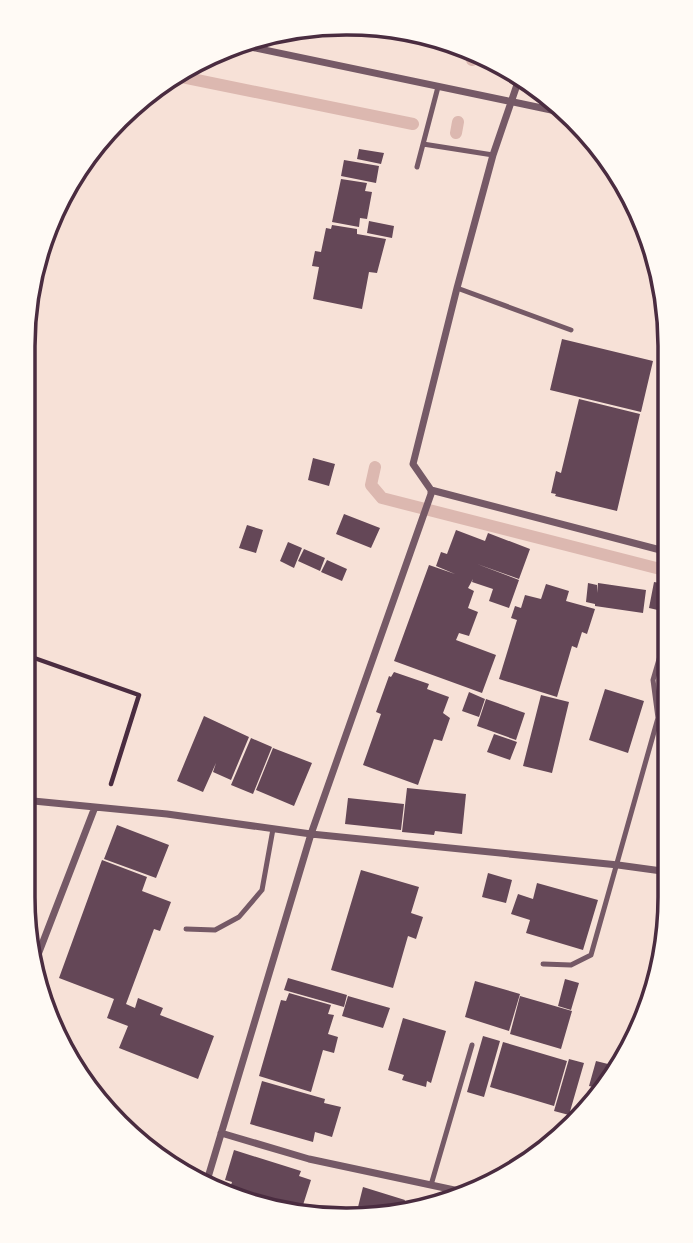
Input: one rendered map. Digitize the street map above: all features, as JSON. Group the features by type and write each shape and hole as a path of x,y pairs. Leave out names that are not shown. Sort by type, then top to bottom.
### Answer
{"street":[{"path":"257,49 549,110"},
{"path":"517,85 493,155 413,464 431,492 658,549"},
{"path":"208,1176 311,834 431,492"},
{"path":"35,801 167,814 311,834 658,870"},
{"path":"40,950 99,808"},
{"path":"221,1133 309,1158 451,1189"}],"lane":[{"path":"417,167 439,87"},
{"path":"423,145 493,155"},
{"path":"457,288 571,330"},
{"path":"543,964 571,965 591,955 658,718 653,680 658,663"},
{"path":"186,929 215,930 239,917 262,890 273,829"},
{"path":"431,1185 472,1045"}],"path":[{"path":"35,658 139,695 99,808"}],"building":[{"path":"359,149 384,153 381,164 357,159"},
{"path":"344,160 379,166 376,183 341,176"},
{"path":"341,179 367,183 365,191 372,192 367,219 360,218 359,227 332,222"},
{"path":"369,221 394,226 392,238 367,233"},
{"path":"332,225 357,229 357,234 386,239 377,273 369,272 362,309 313,299 319,267 312,266 315,251 321,252 326,228 331,229"},
{"path":"562,339 653,361 641,412 550,390"},
{"path":"579,399 640,414 617,511 551,493 556,471 561,473"},
{"path":"313,458 335,464 329,486 308,480"},
{"path":"344,514 380,528 371,548 336,534"},
{"path":"247,525 263,530 256,553 239,548"},
{"path":"456,530 485,541 488,533 530,549 519,579 477,564 519,580 509,608 489,601 493,589 472,582 473,579 468,588 474,591 468,608 478,612 469,636 459,633 456,640 496,655 482,693 394,661 429,565 455,574 436,566 441,552 447,554"},
{"path":"288,542 302,548 294,568 280,561"},
{"path":"304,549 325,558 320,571 298,561"},
{"path":"327,560 347,569 342,581 321,572"},
{"path":"654,582 658,583 658,610 649,608"},
{"path":"588,583 597,585 597,593 598,583 646,590 643,613 595,606 586,602"},
{"path":"546,584 569,591 566,601 595,609 587,634 582,632 577,648 572,646 557,697 499,679 517,620 511,618 515,606 521,608 525,595 541,599"},
{"path":"394,672 429,684 427,689 449,697 443,713 450,718 442,741 434,739 418,785 363,765 381,714 376,712 389,676"},
{"path":"605,689 644,701 628,753 589,740"},
{"path":"469,692 485,699 479,717 462,711"},
{"path":"541,695 569,702 552,773 523,766"},
{"path":"486,699 525,713 516,740 477,726"},
{"path":"204,716 249,737 231,780 213,772 216,763 203,792 177,781"},
{"path":"494,734 517,742 510,760 487,752"},
{"path":"251,738 272,747 253,794 231,785"},
{"path":"273,748 312,763 294,806 256,790"},
{"path":"407,788 466,794 462,834 402,832"},
{"path":"348,798 404,804 401,830 345,824"},
{"path":"117,825 169,845 156,878 104,859"},
{"path":"102,860 147,877 142,891 171,902 160,931 154,929 126,1004 135,1008 138,998 163,1008 160,1015 214,1036 198,1079 119,1048 128,1026 107,1018 114,999 59,978"},
{"path":"361,870 419,887 411,913 423,917 416,939 408,936 393,988 331,970"},
{"path":"488,873 512,880 506,903 482,897"},
{"path":"537,883 598,900 583,950 526,933 530,920 511,914 518,894 533,899"},
{"path":"288,978 347,995 344,1007 284,990"},
{"path":"565,979 579,983 571,1010 558,1006"},
{"path":"475,981 520,994 509,1031 465,1017"},
{"path":"289,993 331,1005 328,1014 334,1015 328,1034 338,1037 334,1053 323,1050 311,1092 259,1076 281,1000 286,1001"},
{"path":"348,996 390,1008 383,1028 342,1016"},
{"path":"520,996 572,1011 561,1049 510,1034"},
{"path":"403,1018 446,1031 431,1083 427,1081 426,1087 402,1080 404,1075 388,1070"},
{"path":"483,1036 500,1041 484,1097 467,1092"},
{"path":"503,1042 567,1061 554,1106 490,1087"},
{"path":"569,1059 584,1063 569,1115 554,1111"},
{"path":"596,1061 609,1064 593,1087 589,1086"},
{"path":"262,1081 325,1099 324,1103 341,1107 332,1137 315,1132 313,1142 250,1124"},
{"path":"234,1150 301,1171 299,1176 311,1180 303,1205 246,1191 225,1180"},
{"path":"363,1187 405,1200 404,1202 387,1205 358,1207"}],"waterway":[{"path":"189,78 413,124"},
{"path":"456,133 458,122"},
{"path":"375,467 371,485 382,498 658,568"}]}
